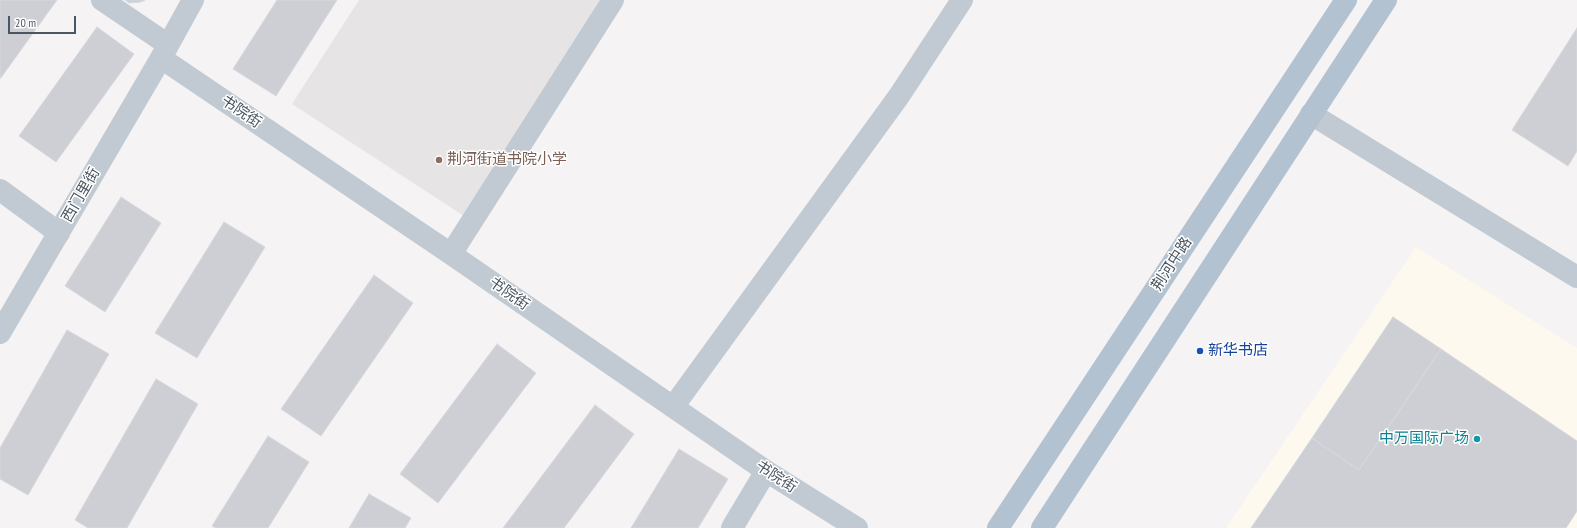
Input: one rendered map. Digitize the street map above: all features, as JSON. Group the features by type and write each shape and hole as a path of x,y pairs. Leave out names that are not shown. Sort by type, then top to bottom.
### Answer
{"main road":[{"name":"荆河中路","path":"998,528 1346,0"},
{"path":"1042,528 1386,0"}],"street":[{"name":"书院街","path":"102,0 164,51 451,254 766,471 857,528"},
{"name":"西门里街","path":"0,333 193,0"},
{"path":"451,254 613,0"},
{"path":"673,407 899,96 962,0"},
{"path":"1311,114 1577,277"},
{"path":"0,190 59,233"},
{"path":"732,528 766,471"}],"shaded area":[{"name":"荆河街道书院小学","path":"359,0 604,0 464,216 292,104"},
{"path":"1416,247 1577,348 1577,528 1226,528"}],"building":[{"path":"0,0 57,0 0,79"},
{"path":"125,0 145,0 141,2 129,3"},
{"path":"277,0 337,0 276,96 233,69"},
{"path":"97,27 134,54 56,162 19,136"},
{"path":"1577,28 1577,151 1568,166 1512,130"},
{"path":"121,197 161,223 105,312 65,286"},
{"path":"224,222 265,247 197,358 155,333"},
{"path":"374,275 413,303 321,436 281,409"},
{"path":"1393,317 1441,349 1359,470 1312,438"},
{"path":"67,330 109,354 28,495 0,479 0,448"},
{"path":"497,344 536,373 438,503 400,474"},
{"name":"中万国际广场","path":"1441,349 1577,441 1577,511 1566,528 1251,528 1312,438 1359,470"},
{"path":"156,379 198,404 127,528 88,528 75,520"},
{"path":"595,405 634,434 564,528 503,528"},
{"path":"268,436 309,462 268,528 216,528 212,526"},
{"path":"679,449 728,479 698,528 631,528"},
{"path":"369,494 411,518 405,528 349,528"}],"place":[{"name":"荆河街道书院小学","path":"439,160"},
{"name":"新华书店","path":"1200,351"},
{"name":"中万国际广场","path":"1477,439"}]}
